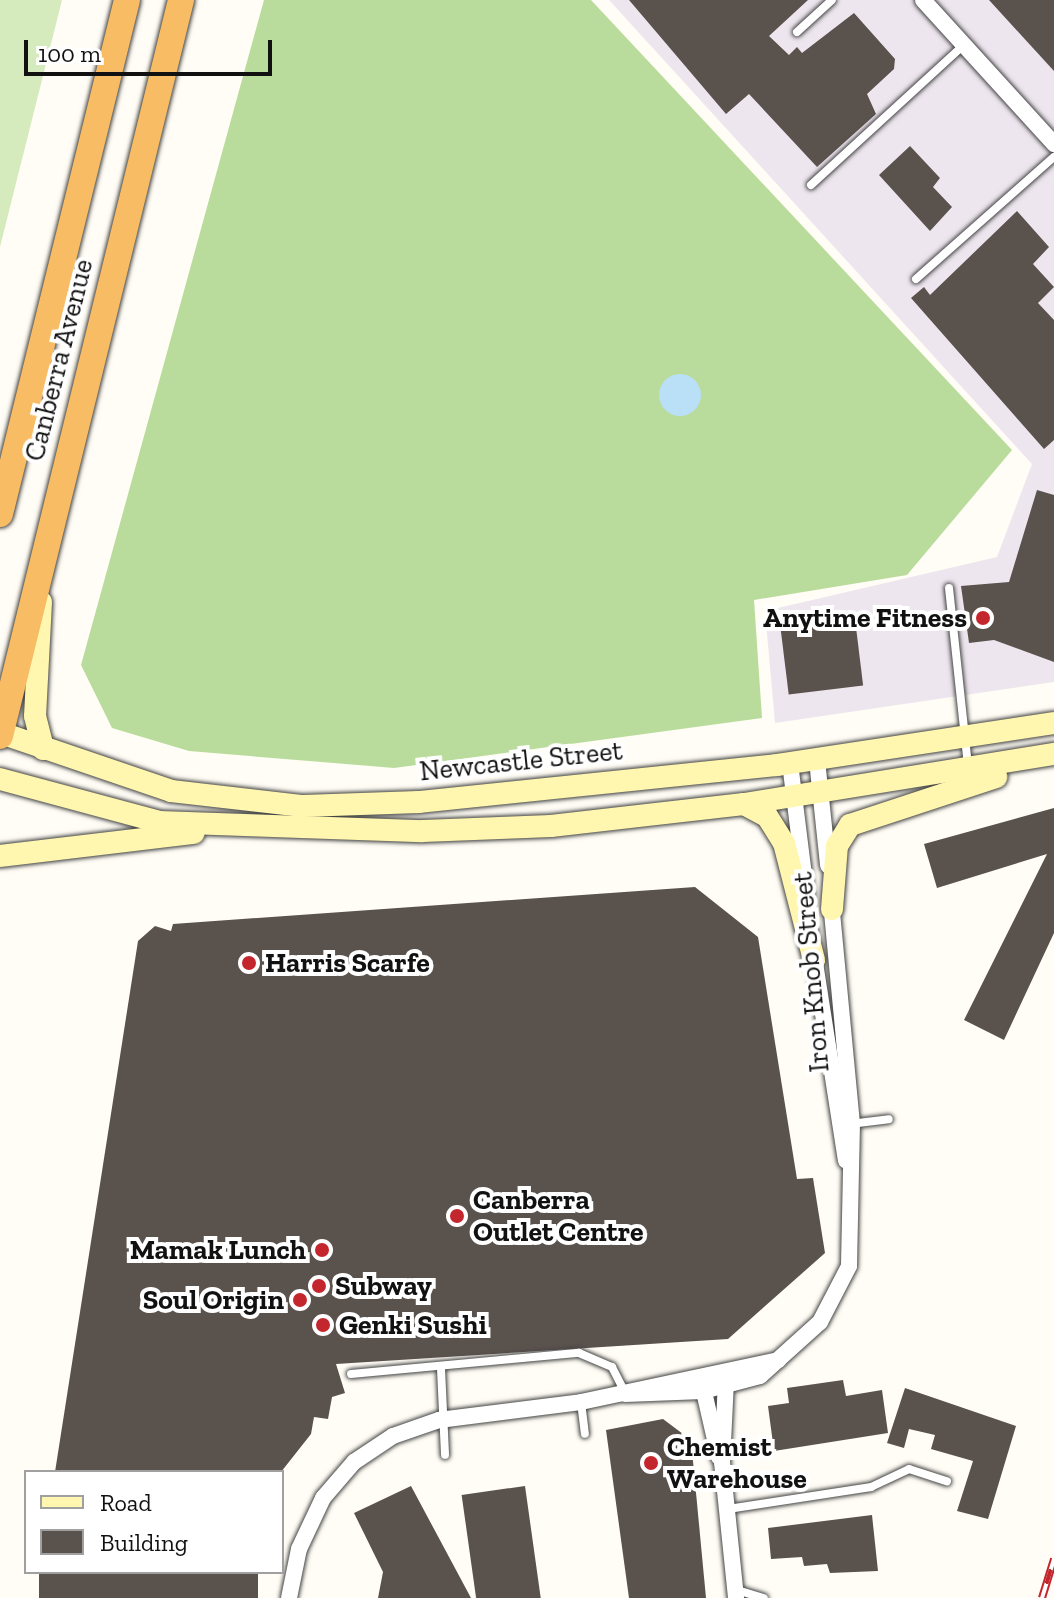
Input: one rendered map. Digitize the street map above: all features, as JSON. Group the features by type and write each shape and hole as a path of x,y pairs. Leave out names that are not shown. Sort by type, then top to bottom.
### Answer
{"highway":[{"name":"Canberra Avenue","path":"0,514 127,0"},
{"name":"Canberra Avenue","path":"0,734 181,0"}],"main road":[{"path":"42,572 35,716 43,749"},
{"name":"Newcastle Street","path":"0,734 171,791 303,806 419,802 790,763 964,734 1054,723"},
{"path":"0,856 218,829 551,826 744,804 1054,756"},
{"path":"832,909 837,846 850,825 1054,756"},
{"path":"0,779 73,804 218,829"},
{"path":"744,804 767,816 784,843 814,960"}],"street":[{"path":"923,0 1054,144"},
{"name":"Iron Knob Street","path":"817,760 832,909 844,1125"},
{"name":"Iron Knob Street","path":"289,1598 304,1535 338,1478 393,1436 439,1420 725,1380 779,1360 820,1322 849,1266 852,1180 814,960 790,763"},
{"path":"722,1462 725,1380"},
{"path":"702,1383 722,1462 736,1594"}],"lane":[{"path":"797,32 832,0"},
{"path":"811,185 964,45"},
{"path":"916,279 1054,157"},
{"path":"949,588 969,770"},
{"path":"844,1125 889,1119"},
{"path":"351,1374 598,1355 625,1394"},
{"path":"441,1369 439,1420 445,1455"},
{"path":"581,1402 585,1434"},
{"path":"728,1509 871,1487 909,1469 947,1481"},
{"path":"736,1594 764,1598"}],"shaded area":[{"path":"609,0 1054,0 1054,682 775,723 765,611 997,557 1032,464"}],"green space":[{"path":"0,0 62,0 0,247"},
{"path":"264,0 591,0 1012,450 907,575 754,600 762,718 394,768 189,751 112,728 81,665"}],"water":[{"path":"680,374 695,380 701,395 695,410 680,416 665,410 659,395 665,380"}],"building":[{"path":"629,0 808,0 769,36 789,55 797,47 802,53 854,13 895,59 894,69 867,94 876,114 817,167 749,94 726,114"},
{"path":"989,0 1054,0 1054,71"},
{"path":"910,146 940,178 933,187 952,207 930,231 879,175"},
{"path":"1017,211 1049,247 1033,264 1054,287 1038,303 1054,320 1054,440 1044,449 911,298 924,287 930,295"},
{"path":"1037,490 1054,495 1054,662 994,640 969,643 961,586 1009,582"},
{"path":"854,611 863,685 789,695 780,620"},
{"path":"1054,808 1054,933 1004,1040 964,1020 1047,854 937,888 924,844"},
{"name":"Canberra Outlet Centre","path":"695,887 758,937 797,1179 813,1178 825,1253 728,1339 336,1364 345,1393 332,1397 328,1419 314,1417 311,1434 283,1470 55,1470 138,941 155,926 171,931 173,924"},
{"path":"843,1380 846,1396 882,1390 888,1433 774,1451 768,1406 789,1403 787,1388"},
{"path":"905,1388 1016,1426 988,1519 957,1511 973,1461 931,1449 935,1435 909,1429 904,1448 887,1443"},
{"path":"663,1419 691,1440 706,1598 629,1598 606,1430"},
{"path":"411,1486 471,1598 378,1598 383,1572 354,1513"},
{"path":"525,1486 541,1598 476,1598 462,1495"},
{"path":"872,1515 878,1571 830,1573 827,1564 804,1566 802,1557 771,1559 768,1528"},
{"path":"39,1574 258,1574 258,1598 39,1598"}],"railway":[{"path":"1042,1598 1054,1559"}],"place":[{"name":"Anytime Fitness","path":"983,618"},
{"name":"Harris Scarfe","path":"249,963"},
{"name":"Canberra Outlet Centre","path":"457,1216"},
{"name":"Mamak Lunch","path":"322,1250"},
{"name":"Subway","path":"319,1286"},
{"name":"Soul Origin","path":"300,1300"},
{"name":"Genki Sushi","path":"323,1325"},
{"name":"Chemist Warehouse","path":"651,1463"}]}
